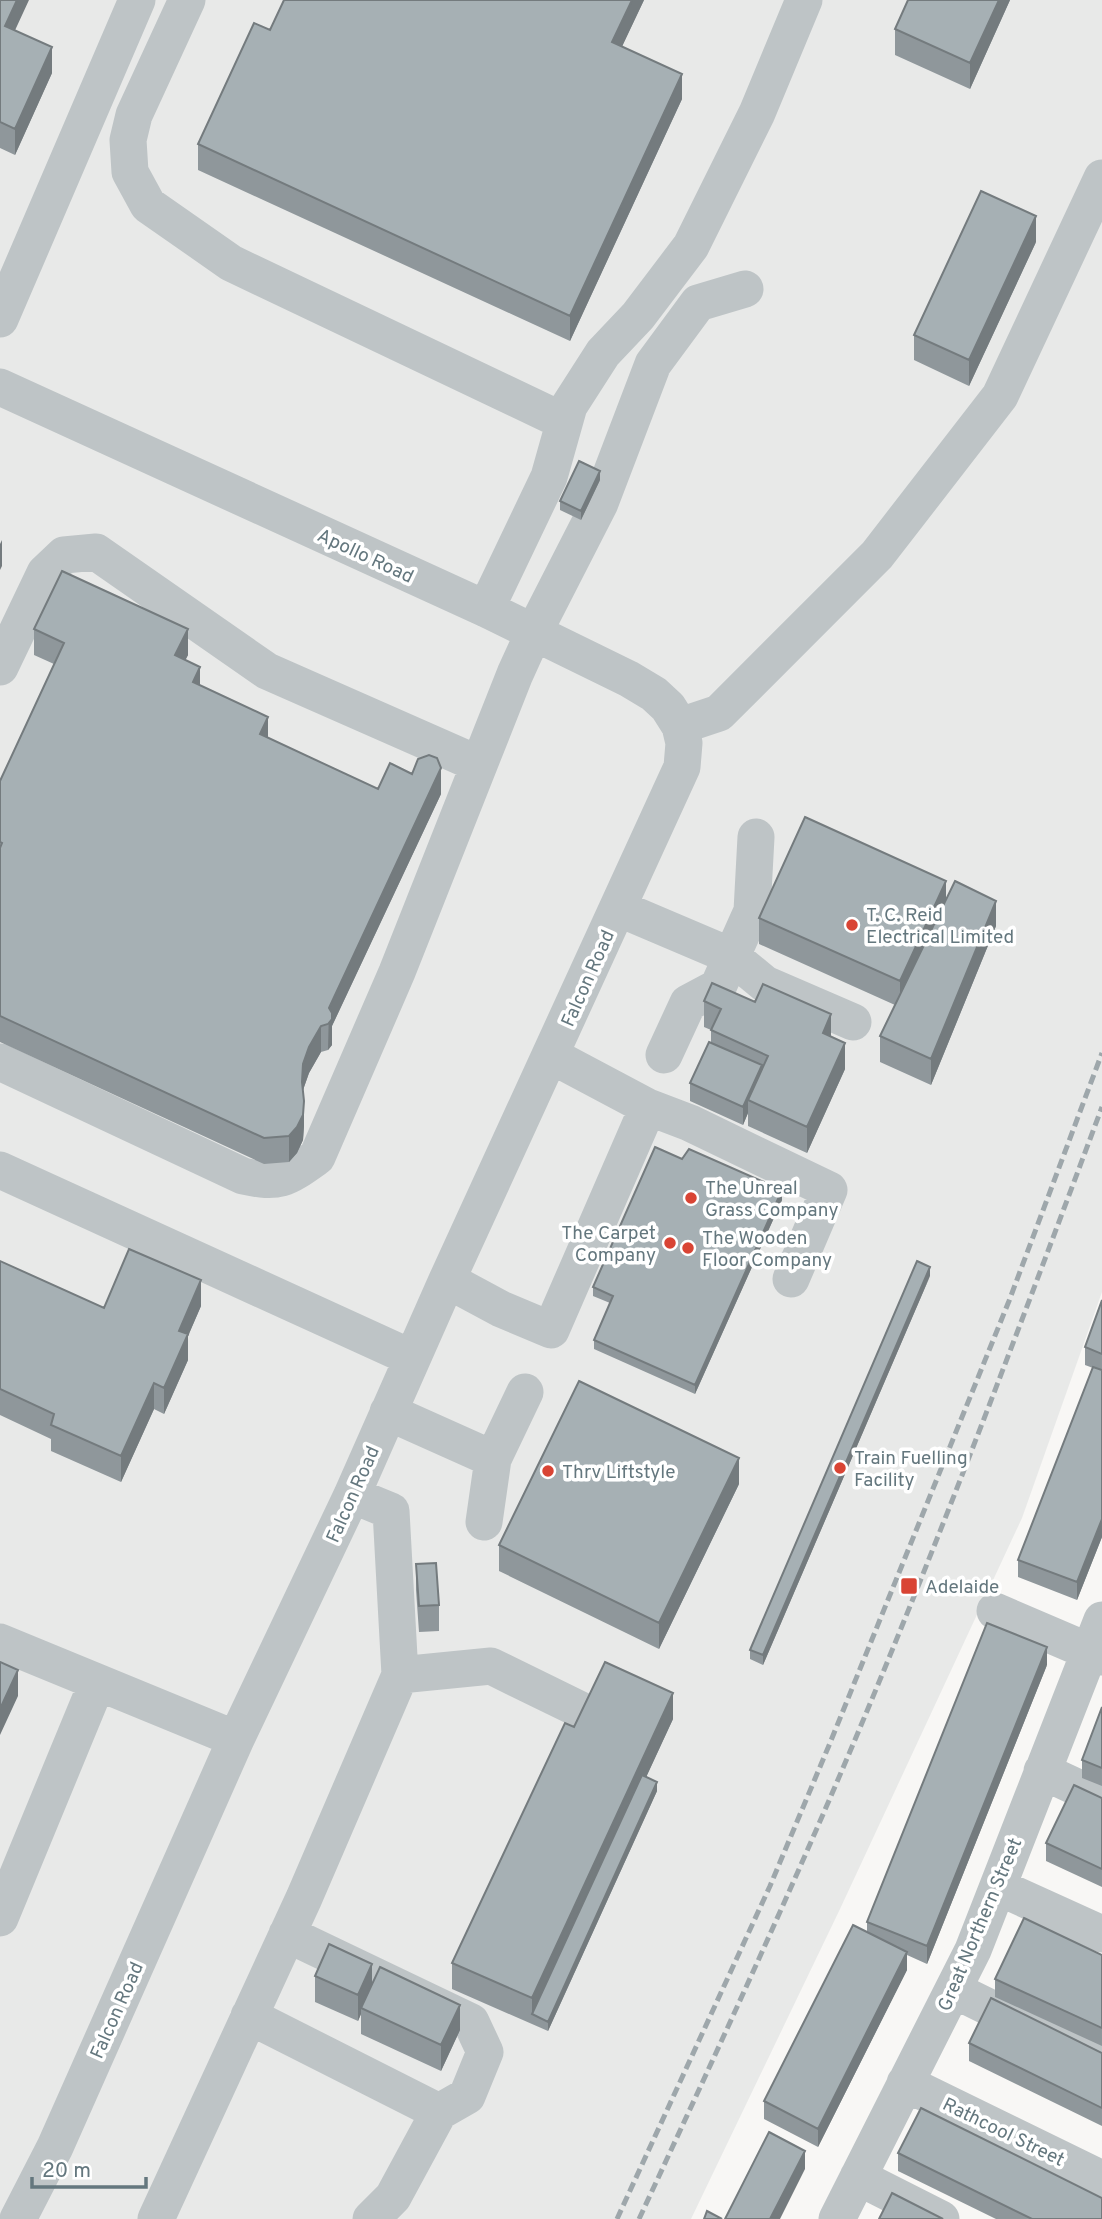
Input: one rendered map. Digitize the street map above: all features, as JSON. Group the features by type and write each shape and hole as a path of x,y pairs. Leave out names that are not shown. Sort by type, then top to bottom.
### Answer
{"street":[{"path":"0,319 137,0"},
{"path":"187,0 134,115 128,140 130,172 148,205 231,263 563,421"},
{"path":"486,609 549,477 569,406 603,353 638,316 691,246 757,113 804,0"},
{"path":"680,726 719,713 877,555 1000,396 1102,178"},
{"path":"0,1062 243,1176 269,1182 294,1174 317,1157 397,971 478,764 534,632 600,503 653,364 698,303 745,289"},
{"name":"Apollo Road","path":"0,387 486,609 629,679 654,694 668,707 680,726"},
{"path":"0,667 45,573 64,555 96,552 267,671 478,764"},
{"name":"Falcon Road","path":"18,2219 55,2147 236,1740 352,1495 447,1280 552,1056 682,767 684,743 680,726"},
{"path":"664,1055 688,1003 718,987 752,911 756,837"},
{"path":"618,908 731,956 765,984 853,1022"},
{"path":"552,1056 648,1107 690,1123 829,1190 791,1279"},
{"path":"447,1280 501,1309 551,1330 648,1107"},
{"path":"0,1170 412,1358"},
{"path":"484,1522 493,1459 525,1392"},
{"path":"388,1412 493,1459"},
{"path":"156,2219 287,1934 400,1675 391,1511 352,1495"},
{"path":"995,1611 1098,1643"},
{"path":"0,1642 236,1740"},
{"name":"Great Northern Street","path":"836,2219 954,1990 998,1888 1042,1771 1098,1643"},
{"path":"400,1675 491,1666 587,1713"},
{"path":"0,1918 97,1683"},
{"path":"1042,1771 1102,1799"},
{"path":"998,1888 1102,1934"},
{"path":"287,1934 471,2022 485,2052 467,2096 439,2112 393,2197 371,2219"},
{"path":"954,1990 1102,2063"},
{"path":"249,2016 439,2112"},
{"name":"Rathcool Street","path":"905,2083 1102,2179"},
{"path":"858,2177 941,2219"},
{"path":"0,2210 18,2219"}],"shaded area":[{"path":"0,0 1102,0 1102,1292 1022,1518 840,1909 691,2219 0,2219"}],"building":[{"path":"0,0 17,0 5,26 52,47 15,129 0,122"},
{"path":"284,0 632,0 612,42 682,74 570,316 198,144 254,23 270,30"},
{"path":"908,0 999,0 970,63 895,29"},
{"path":"981,191 1036,216 969,360 914,335"},
{"path":"579,461 600,471 581,511 560,501"},
{"path":"62,571 188,629 175,655 200,667 193,682 268,717 260,734 378,789 390,763 412,774 418,759 429,755 437,758 441,768 329,1008 332,1019 321,1026 309,1047 303,1064 303,1115 289,1136 264,1138 0,1016 0,781 64,643 34,629"},
{"name":"T. C. Reid Electrical Limited","path":"805,817 946,881 900,981 759,918"},
{"path":"955,881 996,901 931,1059 880,1036"},
{"path":"712,983 755,1002 763,984 831,1014 823,1033 845,1043 807,1127 748,1100 768,1056 711,1030 721,1009 704,1001"},
{"path":"709,1042 762,1065 743,1107 690,1083"},
{"name":"The Wooden Floor Company","path":"655,1147 682,1159 689,1149 782,1190 695,1385 594,1340 613,1296 593,1287"},
{"path":"129,1249 201,1280 179,1331 188,1334 164,1388 154,1383 121,1456 51,1425 54,1414 0,1389 0,1261 104,1308"},
{"name":"Train Fuelling Facility","path":"917,1261 930,1267 763,1655 750,1650"},
{"path":"1102,1300 1102,1354 1085,1347"},
{"path":"1093,1367 1102,1370 1102,1519 1077,1582 1018,1560"},
{"path":"579,1381 739,1458 659,1623 499,1545"},
{"path":"436,1563 439,1605 419,1606 416,1564"},
{"path":"987,1623 1047,1647 927,1946 867,1922"},
{"path":"0,1662 18,1670 0,1709"},
{"path":"605,1662 673,1693 532,1998 452,1963 565,1723 574,1727"},
{"path":"1102,1707 1102,1768 1082,1760"},
{"path":"642,1775 657,1782 548,2022 532,2014"},
{"path":"1074,1785 1102,1798 1102,1869 1046,1843"},
{"path":"1024,1918 1102,1955 1102,2028 995,1979"},
{"path":"853,1925 907,1952 818,2129 764,2101"},
{"path":"329,1944 372,1964 358,1995 315,1976"},
{"path":"380,1967 460,2005 441,2045 361,2008"},
{"path":"991,1998 1102,2053 1102,2108 969,2043"},
{"path":"921,2108 1102,2198 1102,2219 1032,2219 898,2153"},
{"path":"769,2132 805,2151 770,2219 725,2219"},
{"path":"892,2193 943,2219 879,2219"},
{"path":"707,2211 722,2219 704,2219"}],"railway":[{"path":"617,2219 770,1886 830,1743 1009,1301 1102,1053"},
{"path":"639,2219 787,1896 872,1699 961,1478 1102,1107"}],"place":[{"name":"T. C. Reid Electrical Limited","path":"852,925"},
{"name":"The Unreal Grass Company","path":"691,1198"},
{"name":"The Carpet Company","path":"670,1243"},
{"name":"The Wooden Floor Company","path":"688,1248"},
{"name":"Train Fuelling Facility","path":"840,1468"},
{"name":"Thrv Liftstyle","path":"548,1471"},
{"name":"Adelaide","path":"909,1586"}]}
